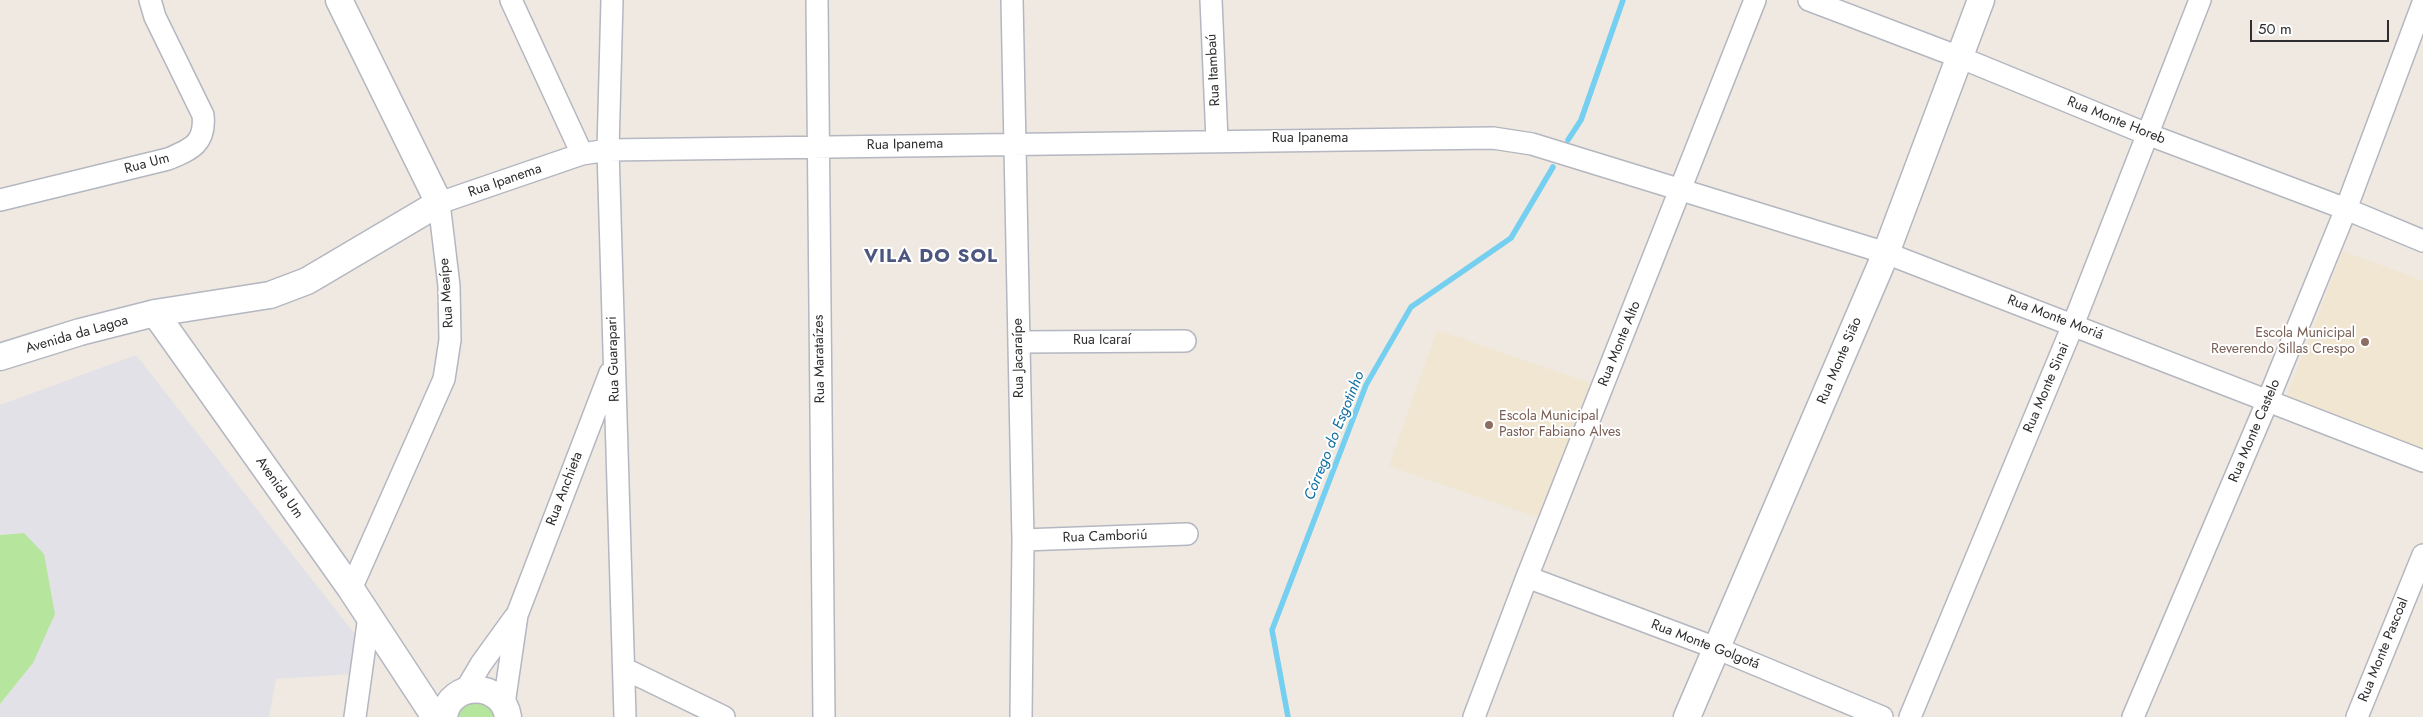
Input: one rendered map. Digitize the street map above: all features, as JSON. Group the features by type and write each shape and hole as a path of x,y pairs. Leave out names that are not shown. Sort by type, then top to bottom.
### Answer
{"street":[{"name":"Rua Um","path":"0,200 168,159 184,153 200,141 205,128 203,115 155,17 150,0"},
{"name":"Rua Meaípe","path":"339,0 439,203 449,286 450,340 444,379 351,590"},
{"path":"511,0 582,154"},
{"name":"Rua Guarapari","path":"612,0 608,150 625,717"},
{"name":"Rua Marataízes","path":"817,0 824,717"},
{"name":"Rua Jacaraípe","path":"1012,0 1023,540 1021,717"},
{"name":"Rua Itambaú","path":"1210,0 1217,140"},
{"name":"Rua Monte Alto","path":"1474,717 1527,577 1755,0"},
{"name":"Rua Monte Horeb","path":"1809,0 1959,57 2147,134 2346,209 2423,241"},
{"name":"Rua Monte Sião","path":"1687,717 1886,253 1981,0"},
{"name":"Rua Monte Sinai","path":"1910,717 2073,325 2200,0"},
{"name":"Rua Monte Castelo","path":"2133,717 2268,400 2346,209 2423,3"},
{"name":"Rua Ipanema","path":"155,313 270,295 307,281 439,203 582,154 608,150 1217,140 1494,138 1532,144 1681,191"},
{"name":"Rua Monte Moriá","path":"1681,191 1886,253 2268,400 2423,462"},
{"name":"Avenida da Lagoa","path":"0,357 80,332 155,313"},
{"name":"Avenida Um","path":"155,313 351,590 435,717"},
{"name":"Rua Icaraí","path":"1019,342 1185,341"},
{"name":"Rua Anchieta","path":"506,711 517,615 614,364"},
{"name":"Rua Camboriú","path":"1023,540 1187,534"},
{"name":"Rua Monte Pascoal","path":"2357,717 2423,555"},
{"name":"Rua Monte Golgotá","path":"1527,577 1716,648 1882,717"},
{"name":"Rua Anchieta","path":"455,701 517,615"},
{"path":"355,717 369,616"},
{"name":"Avenida Um","path":"402,665 455,701"},
{"path":"625,669 724,717"},
{"path":"455,701 476,689 487,691 497,696 506,711"}],"shaded area":[{"name":"Escola Municipal Reverendo Sillas Crespo","path":"2343,251 2423,281 2423,456 2284,403"},
{"name":"Escola Municipal Pastor Fabiano Alves","path":"1437,330 1590,383 1542,519 1389,466"},
{"path":"136,355 354,633 353,674 276,679 269,717 0,717 0,704 33,663 24,533 0,535 0,405"}],"green space":[{"path":"24,533 44,554 55,614 33,663 0,704 0,535"},
{"path":"474,695 502,717 450,717"}],"waterway":[{"name":"Córrego do Esgotinho","path":"1568,140 1581,120 1623,0"},
{"name":"Córrego do Esgotinho","path":"1288,717 1272,630 1366,385 1411,307 1511,238 1553,167"}],"place":[{"name":"Escola Municipal Reverendo Sillas Crespo","path":"2365,342"},
{"name":"Escola Municipal Pastor Fabiano Alves","path":"1489,425"}],"district":[{"name":"VILA DO SOL","path":"931,257"}]}
